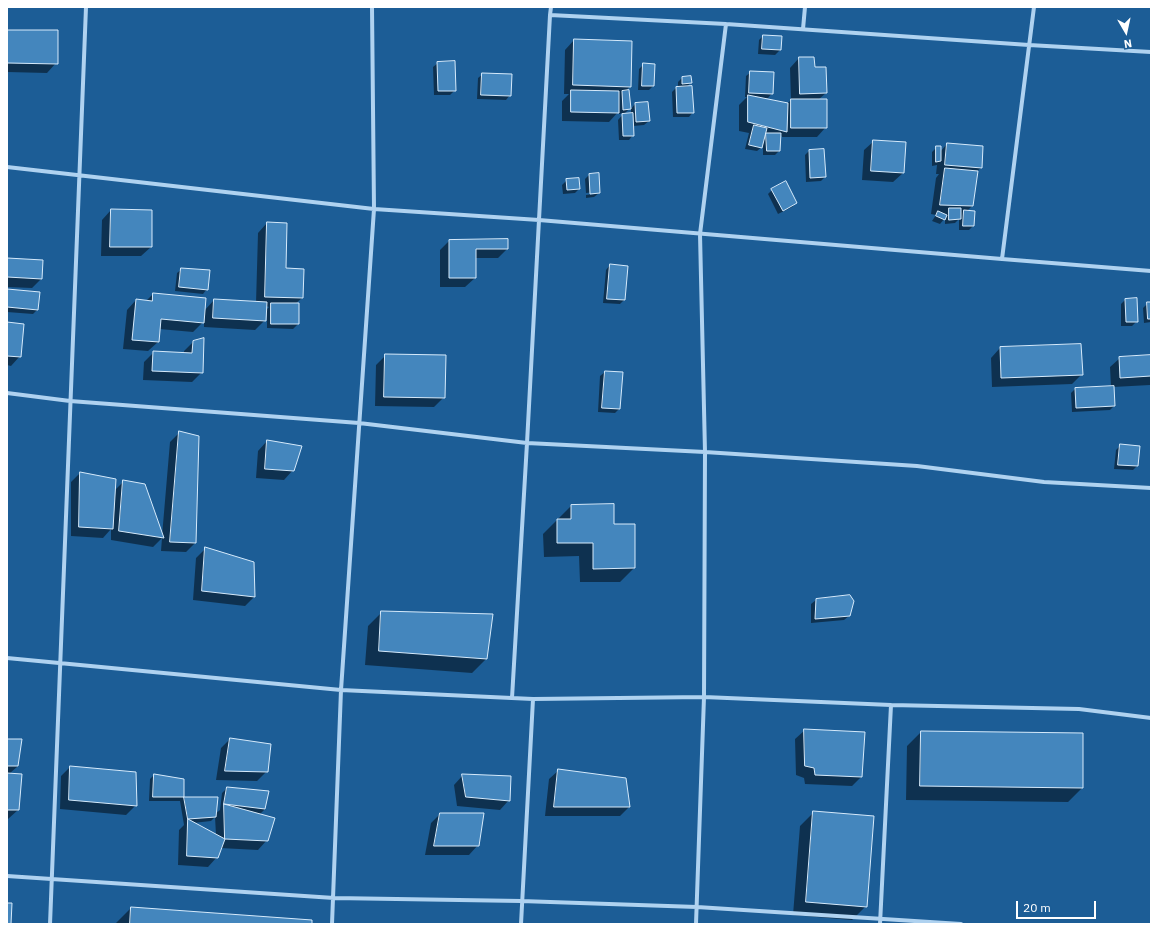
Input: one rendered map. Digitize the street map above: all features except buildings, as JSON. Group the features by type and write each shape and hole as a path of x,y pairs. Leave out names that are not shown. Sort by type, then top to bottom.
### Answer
{"street":[{"path":"50,924 86,7"},
{"path":"332,924 341,690 374,208 372,7"},
{"path":"512,698 551,7"},
{"path":"803,29 805,7"},
{"path":"1002,259 1034,7"},
{"path":"550,15 726,24 1151,52"},
{"path":"696,924 704,697 705,452 700,234 726,24"},
{"path":"7,167 374,208 1151,270"},
{"path":"7,393 70,401 359,423 527,443 705,452 917,466 1044,482 1151,488"},
{"path":"7,658 341,690 512,698 704,697 891,705 1079,709 1151,718"},
{"path":"521,924 521,901 533,698"},
{"path":"880,924 891,705"},
{"path":"7,876 334,898 697,906 961,924"}]}
